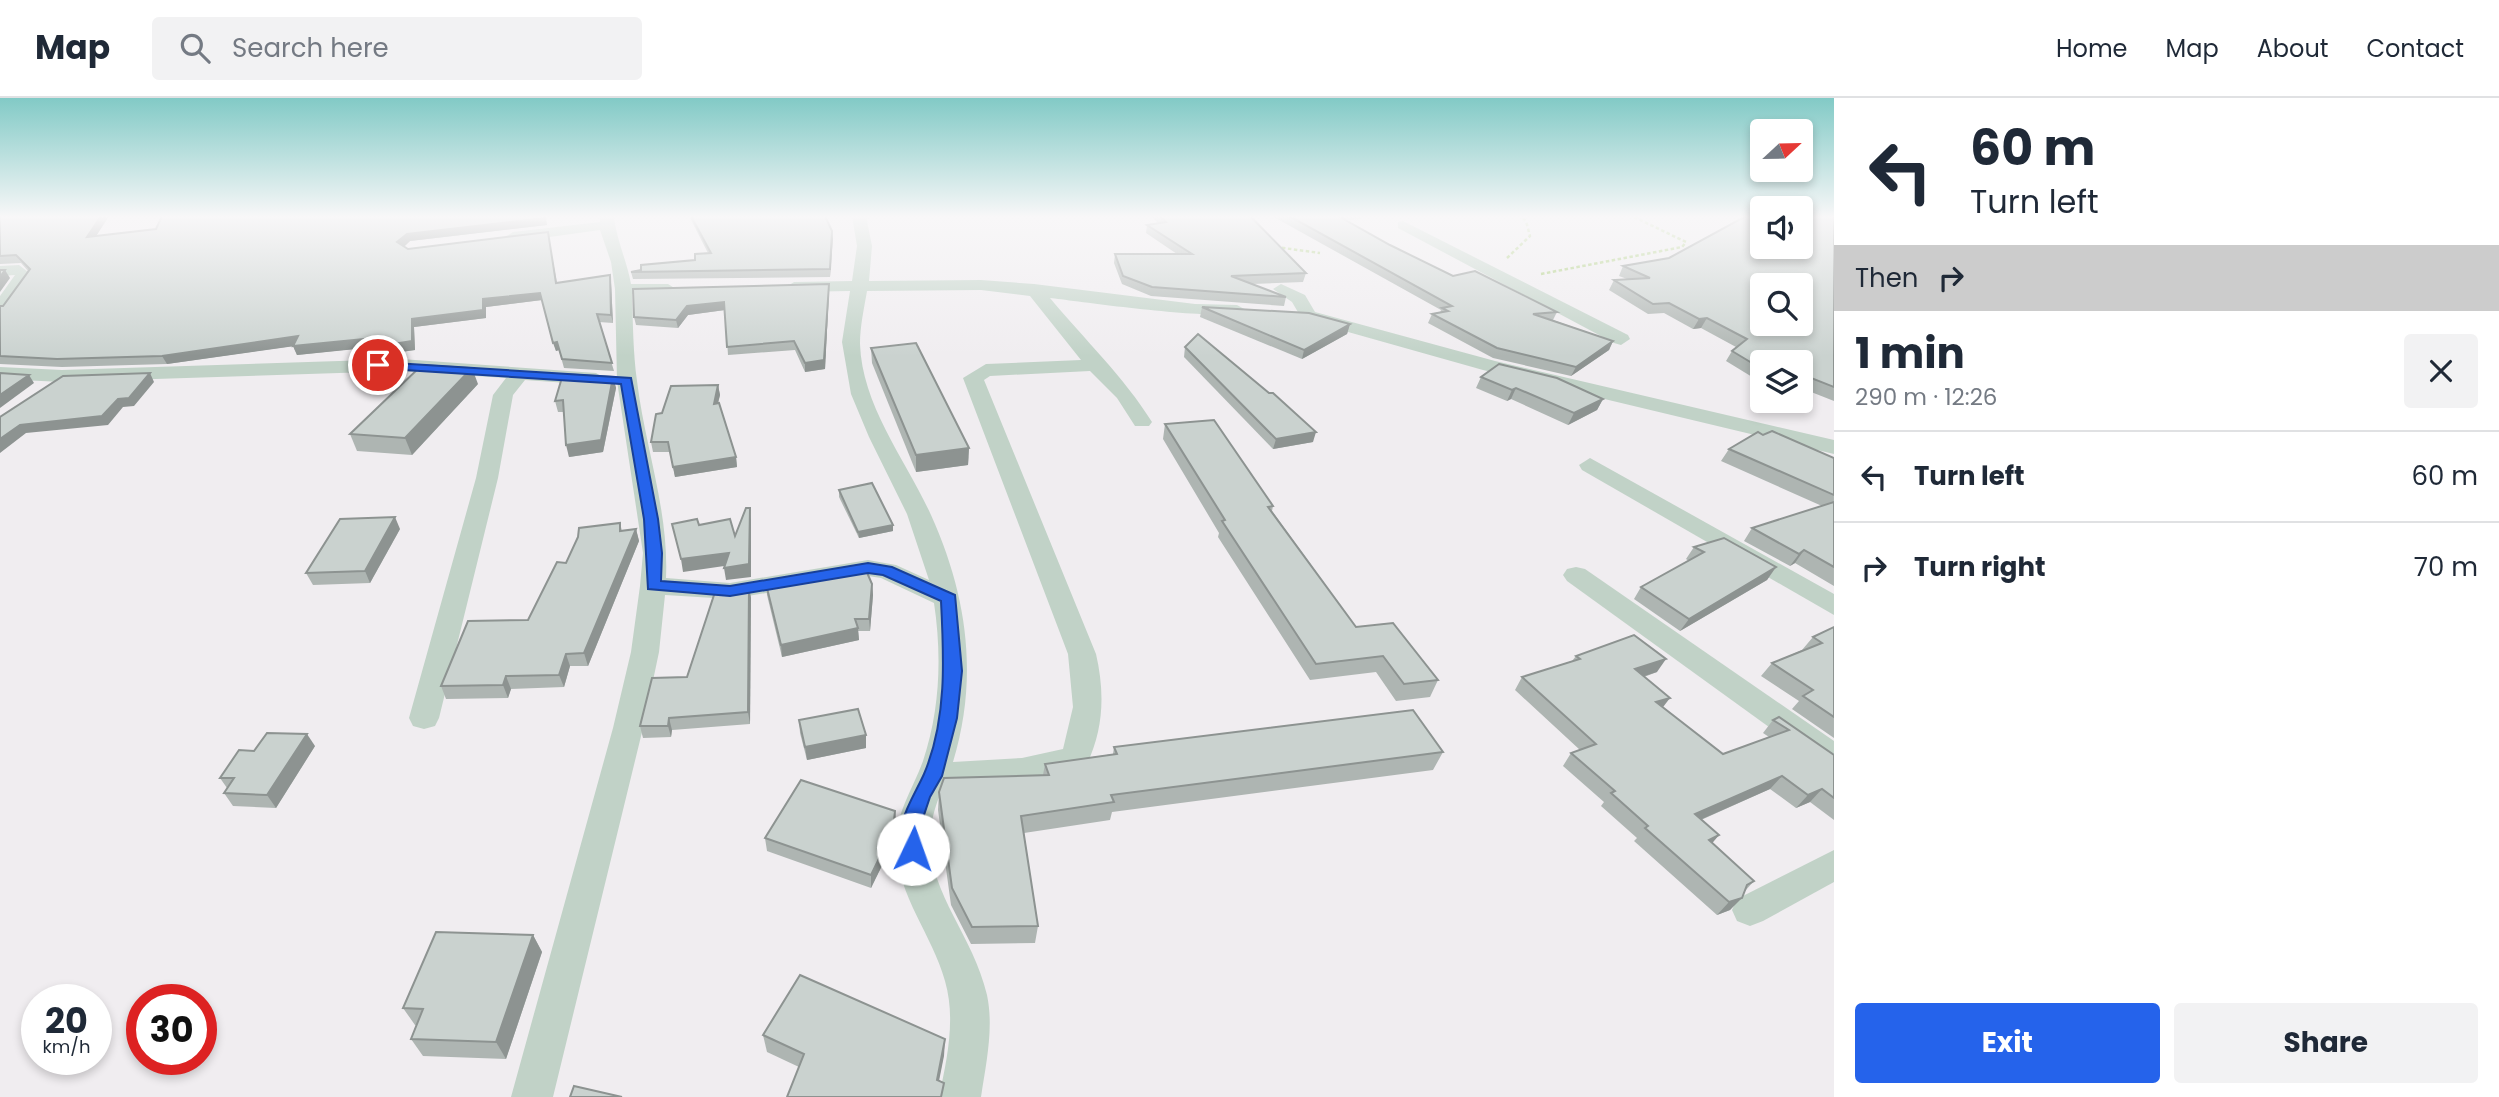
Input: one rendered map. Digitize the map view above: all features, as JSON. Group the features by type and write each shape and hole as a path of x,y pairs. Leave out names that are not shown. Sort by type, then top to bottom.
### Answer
{"street":[{"path":"532,1097 628,728 645,652 653,586 655,553 627,381 619,263"},
{"path":"861,263 851,342 867,416 909,495 949,599 953,671 948,718 933,776 920,795 912,821 917,879 926,904 956,962 967,995 971,1034 960,1097"},
{"path":"1463,263 1621,339"},
{"path":"0,271 19,270 23,275 0,308"},
{"path":"776,288 859,284 1034,289 1195,309 1255,311"},
{"path":"622,289 683,289"},
{"path":"1034,289 1096,365 1125,395 1142,422"},
{"path":"1281,289 1299,299 1308,315"},
{"path":"1281,313 1308,315 1490,366 1834,447"},
{"path":"0,373 62,376 401,365 627,381"},
{"path":"933,776 1022,771 1074,759 1082,741 1089,696 1082,654 973,378 986,370 1096,365"},
{"path":"424,718 487,478 503,394 520,373"},
{"path":"31,398 62,376"},
{"path":"1590,465 1834,606"},
{"path":"653,586 730,591 868,568 887,571 949,599"},
{"path":"1576,575 1834,757"},
{"path":"1750,910 1834,865"}],"path":[{"path":"1539,274 1599,263"}],"building":[{"path":"24,263 553,263 556,283 610,275 611,315 597,314 612,363 562,359 557,342 553,343 540,293 483,299 483,310 412,319 412,341 362,349 363,339 293,346 298,336 162,356 57,359 0,356 0,306 3,306 30,269"},
{"path":"830,263 830,269 631,272 641,270 641,265"},
{"path":"1118,263 1296,263 1306,273 1231,276 1286,297 1152,287 1123,276"},
{"path":"1373,263 1426,263 1453,276 1475,271 1557,312 1533,314 1613,341 1576,367 1497,348 1432,314 1448,311 1442,308 1452,306"},
{"path":"1642,263 1834,263 1834,387 1813,379 1813,350 1750,350 1750,362 1732,351 1747,339 1707,318 1699,319 1669,303 1653,304 1614,280 1650,278 1623,266"},
{"path":"829,284 824,360 805,363 794,341 727,347 724,302 687,306 676,320 634,317 633,289"},
{"path":"1202,307 1309,313 1350,324 1304,350"},
{"path":"1198,334 1269,393 1273,393 1316,432 1276,439 1185,347"},
{"path":"916,343 969,448 916,455 871,348"},
{"path":"1499,364 1557,378 1603,399 1574,413 1516,388 1512,390 1481,377"},
{"path":"422,365 472,368 405,438 350,434"},
{"path":"0,373 29,375 0,395"},
{"path":"150,373 129,398 118,399 102,416 20,425 0,439 0,417 63,376"},
{"path":"563,374 613,377 601,440 566,445 563,400 555,401"},
{"path":"718,385 714,404 719,403 736,457 673,467 668,442 651,442 656,414 662,413 671,386"},
{"path":"1214,420 1273,506 1268,507 1356,627 1393,623 1438,680 1404,684 1383,656 1316,664 1222,521 1225,520 1165,424"},
{"path":"1772,431 1834,458 1834,495 1729,449 1758,432 1763,435"},
{"path":"872,483 893,525 858,532 839,490"},
{"path":"1834,502 1834,567 1804,550 1799,554 1752,528"},
{"path":"746,508 750,508 749,564 724,568 729,553 681,559 672,524 697,519 699,525 730,519 735,536"},
{"path":"395,517 365,571 306,573 340,519"},
{"path":"620,523 620,531 636,529 584,653 566,654 559,675 506,676 503,685 441,686 468,621 528,620 557,562 566,563 578,537 579,528"},
{"path":"1724,538 1776,567 1689,619 1641,587 1704,552 1694,547"},
{"path":"865,568 872,584 869,619 855,619 858,628 781,645 766,584"},
{"path":"749,587 748,712 669,718 668,726 640,726 652,678 687,677 716,589"},
{"path":"1834,627 1834,717 1803,696 1813,690 1772,663 1822,643 1813,637"},
{"path":"1634,635 1666,659 1635,669 1670,698 1656,702 1723,754 1789,730 1773,720 1779,717 1834,755 1834,798 1822,789 1808,795 1782,776 1695,814 1719,835 1709,840 1754,881 1747,885 1742,898 1729,902 1645,828 1648,826 1611,793 1615,791 1571,753 1596,744 1522,677 1580,659 1576,656"},
{"path":"858,709 866,735 805,747 799,720"},
{"path":"1413,710 1443,752 1111,795 1114,802 1021,816 1038,926 972,927 952,888 939,792 944,778 1049,775 1045,764 1117,754 1114,747"},
{"path":"267,733 307,734 267,795 224,793 234,778 220,778 239,750 254,751"},
{"path":"801,780 895,811 893,830 871,875 765,838"},
{"path":"436,932 533,935 496,1042 411,1039 423,1009 403,1008"},
{"path":"800,975 945,1039 937,1080 944,1083 941,1097 787,1097 804,1054 763,1035"},
{"path":"574,1086 622,1097 570,1097"}],"route":[{"path":"378,365 627,381 651,519 655,553 653,586 706,592 730,591 868,568 887,571 949,599 953,671 948,718 933,776 920,795 912,821 913,849"}]}
